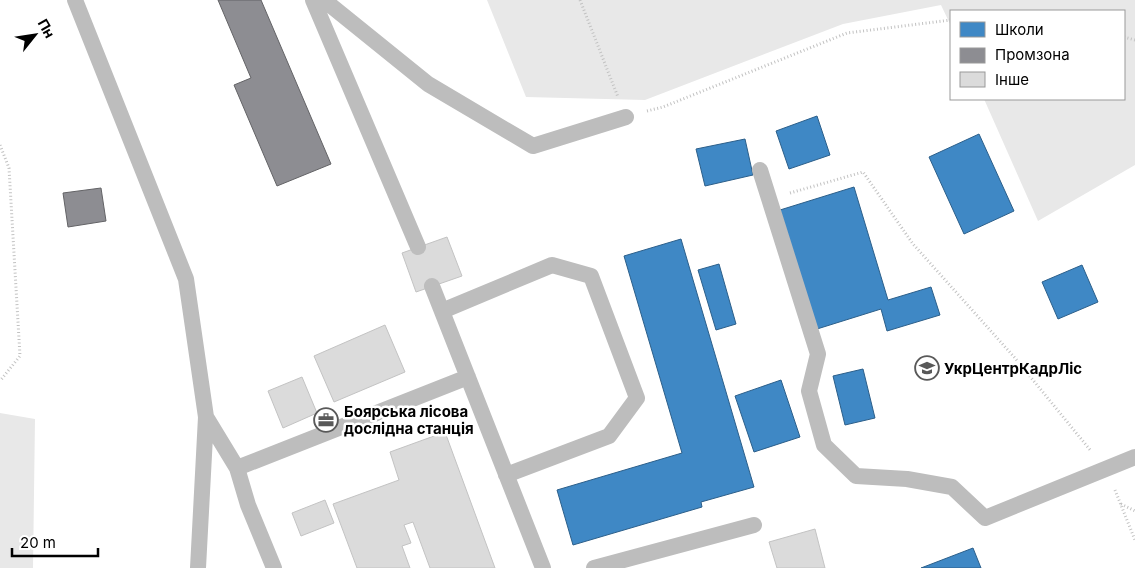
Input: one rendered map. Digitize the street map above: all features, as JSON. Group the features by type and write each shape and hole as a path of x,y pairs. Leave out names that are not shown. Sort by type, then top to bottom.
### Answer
{"lane":[{"path":"75,0 186,279 206,416 198,568"},
{"path":"313,0 418,247"},
{"path":"324,0 428,84 533,146 626,117"},
{"path":"760,170 818,354 809,391 824,445 856,476 907,479 952,487 985,518 1135,457"},
{"path":"442,311 552,265 591,276 637,398 609,436 506,475"},
{"path":"432,286 543,568"},
{"path":"237,468 468,377"},
{"path":"206,416 237,468 248,505 274,568"},
{"path":"594,568 754,525"}],"path":[{"path":"580,0 626,117 664,106 847,33 950,20"},
{"path":"0,145 9,168 20,356 0,381"},
{"path":"769,199 863,172 913,244 1015,358 1106,469 1135,540"},
{"path":"1120,504 1135,511"}],"shaded area":[{"path":"487,0 1135,0 1135,165 1038,221 984,100 1125,100 1125,10 950,10 950,24 941,5 843,24 645,100 526,97"},
{"path":"0,413 35,419 33,568 0,568"}],"building: Школи":[{"path":"817,116 830,155 789,169 776,131"},
{"path":"979,134 1014,211 964,234 929,157"},
{"path":"745,139 753,175 705,186 696,149"},
{"path":"854,187 888,300 931,287 940,315 887,331 881,309 817,329 780,210"},
{"path":"681,239 754,487 701,502 702,507 573,545 557,490 682,453 624,256"},
{"path":"719,264 736,324 716,330 698,270"},
{"path":"1082,265 1098,302 1058,319 1042,282"},
{"path":"863,369 875,418 845,425 833,376"},
{"path":"781,380 800,437 754,452 735,396"},
{"path":"973,548 981,568 921,568"}],"building: Промзона":[{"path":"218,0 261,0 331,164 277,186 234,85 251,78"},
{"path":"101,188 106,221 68,227 63,193"}],"building: Інше":[{"path":"447,237 462,276 416,292 402,253"},
{"path":"385,325 405,372 334,402 314,356"},
{"path":"302,377 317,413 283,428 268,391"},
{"path":"445,432 495,568 430,568 413,522 404,525 411,543 402,546 410,568 357,568 333,504 399,480 390,452"},
{"path":"325,500 334,523 301,536 292,513"},
{"path":"815,529 825,568 777,568 769,542"}],"place":[{"name":"УкрЦентрКадрЛіс","path":"927,368"},
{"name":"Боярська лісова дослідна станція","path":"326,420"}]}
